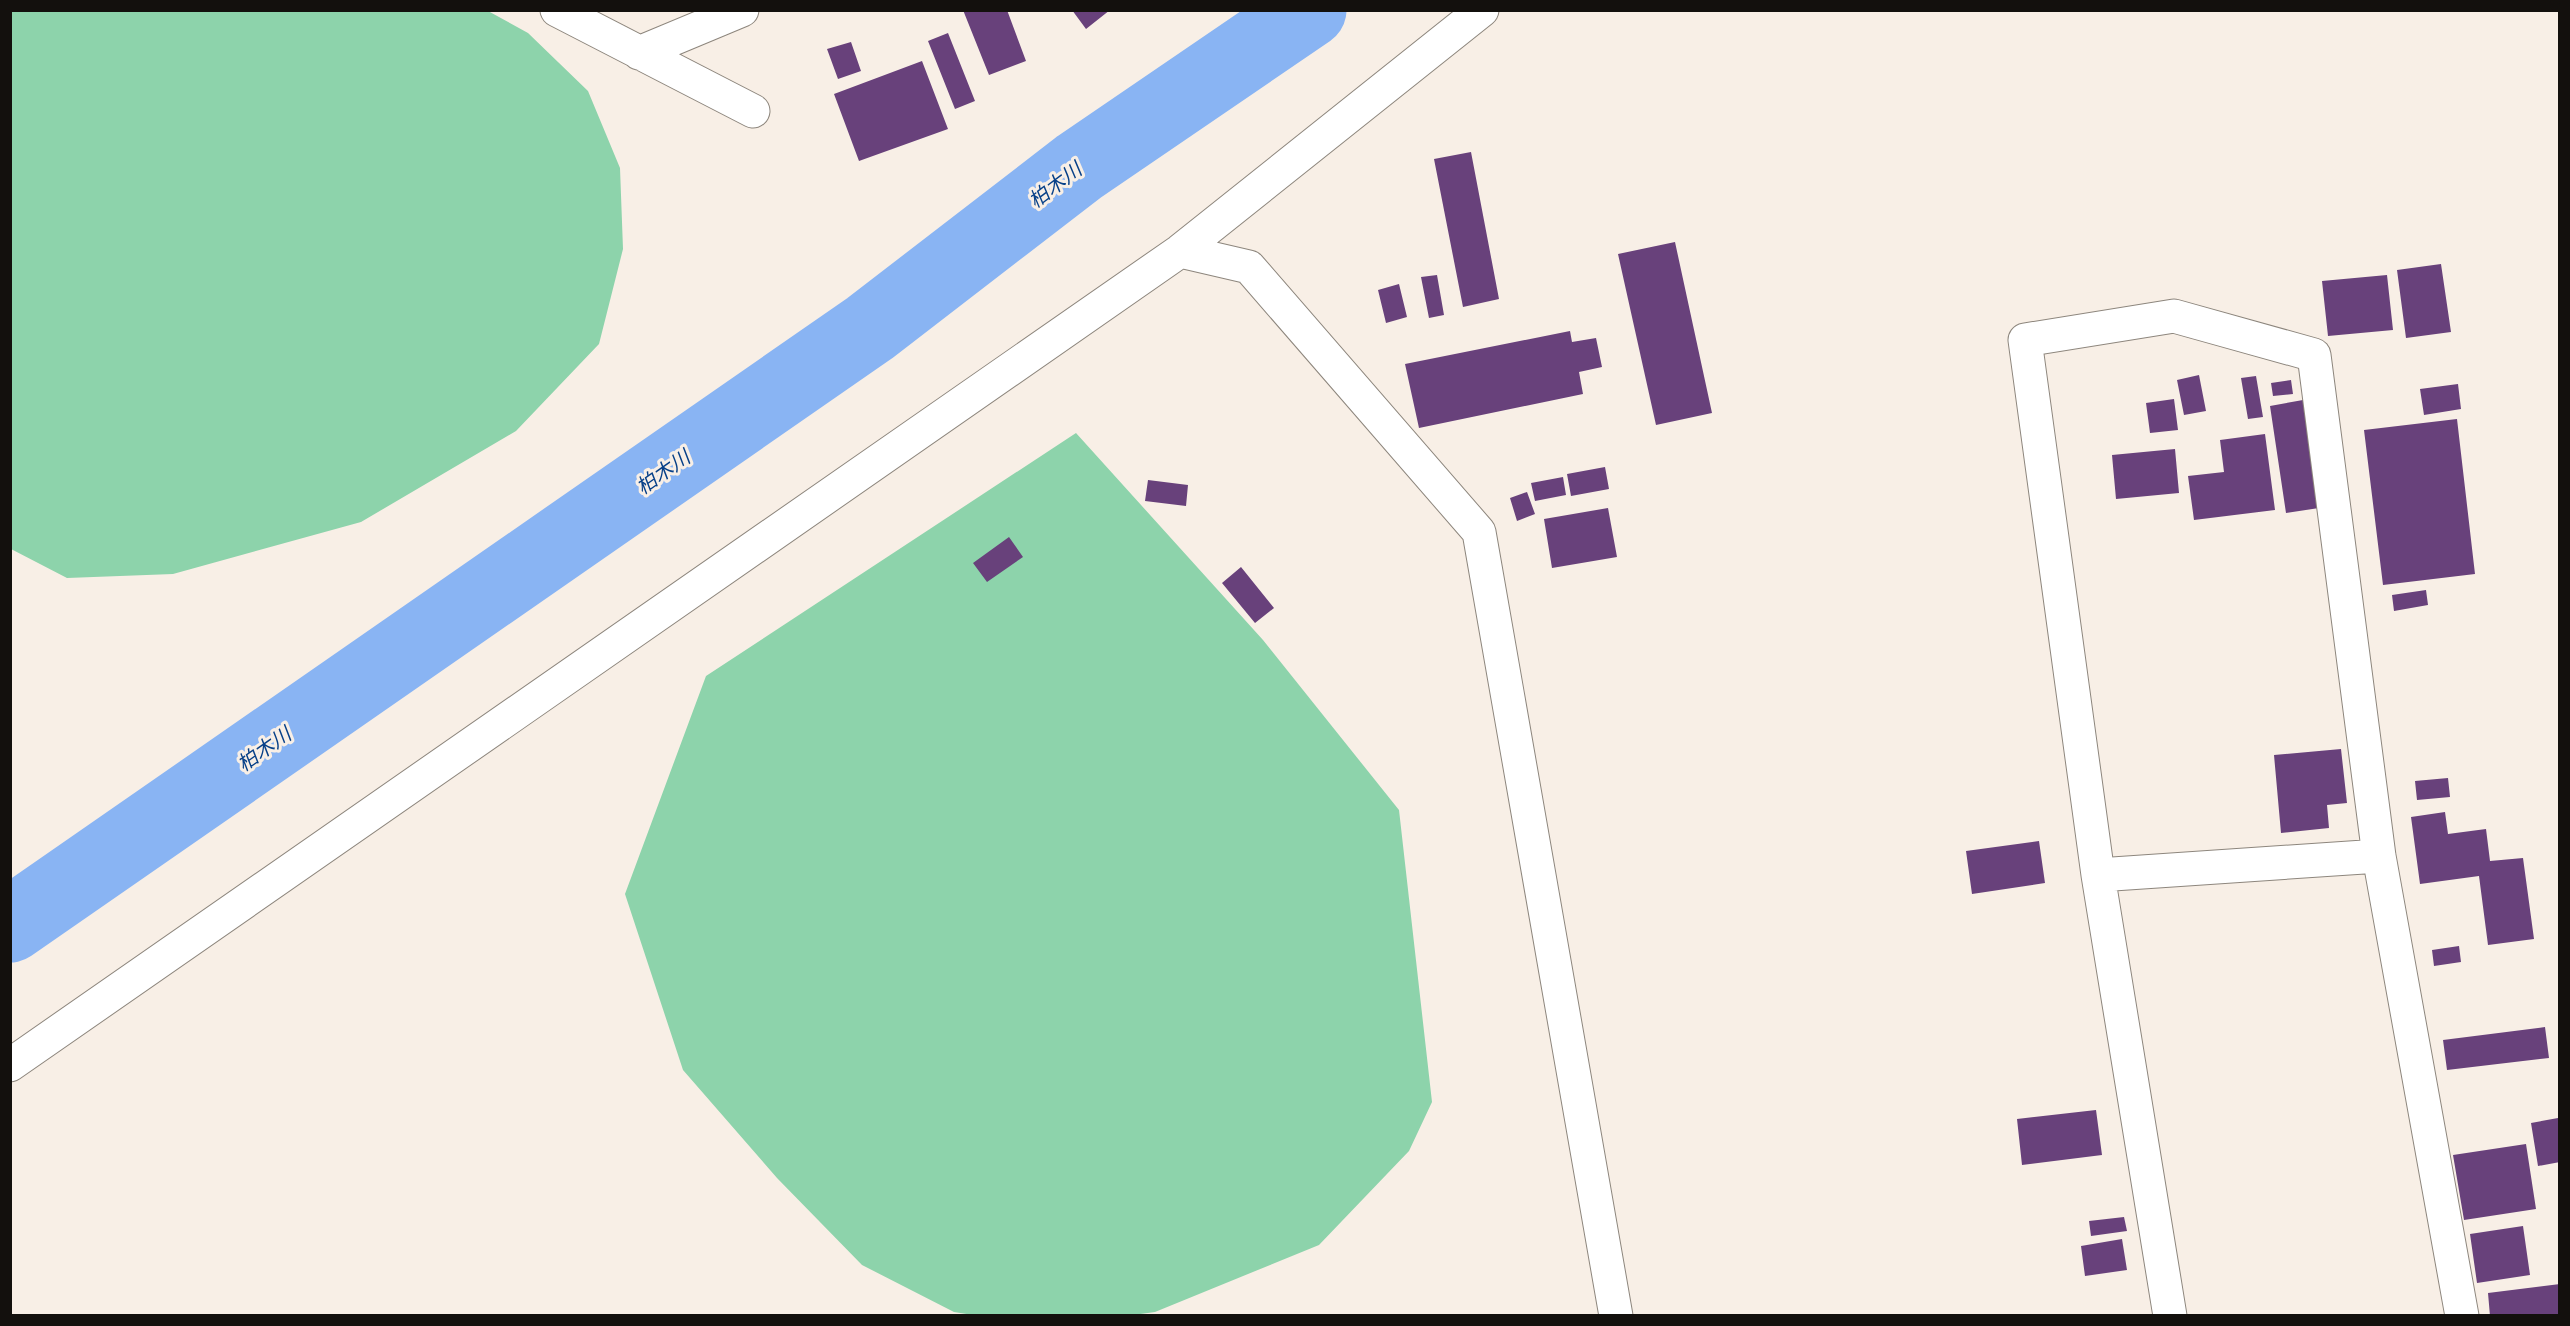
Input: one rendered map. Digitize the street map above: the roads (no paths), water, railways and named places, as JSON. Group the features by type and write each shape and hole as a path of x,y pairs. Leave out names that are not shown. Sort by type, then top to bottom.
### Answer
{"street":[{"path":"557,10 753,111"},
{"path":"639,52 742,10"},
{"path":"10,1065 1180,250 1482,10"},
{"path":"1180,250 1249,267 1479,532 1616,1316"},
{"path":"2170,1316 2098,875 2025,340 2174,316 2314,355 2379,856 2462,1316"},
{"path":"2098,875 2379,856"}],"waterway":[{"name":"柏木川","path":"10,925 870,328 1079,167 1309,10"}]}
